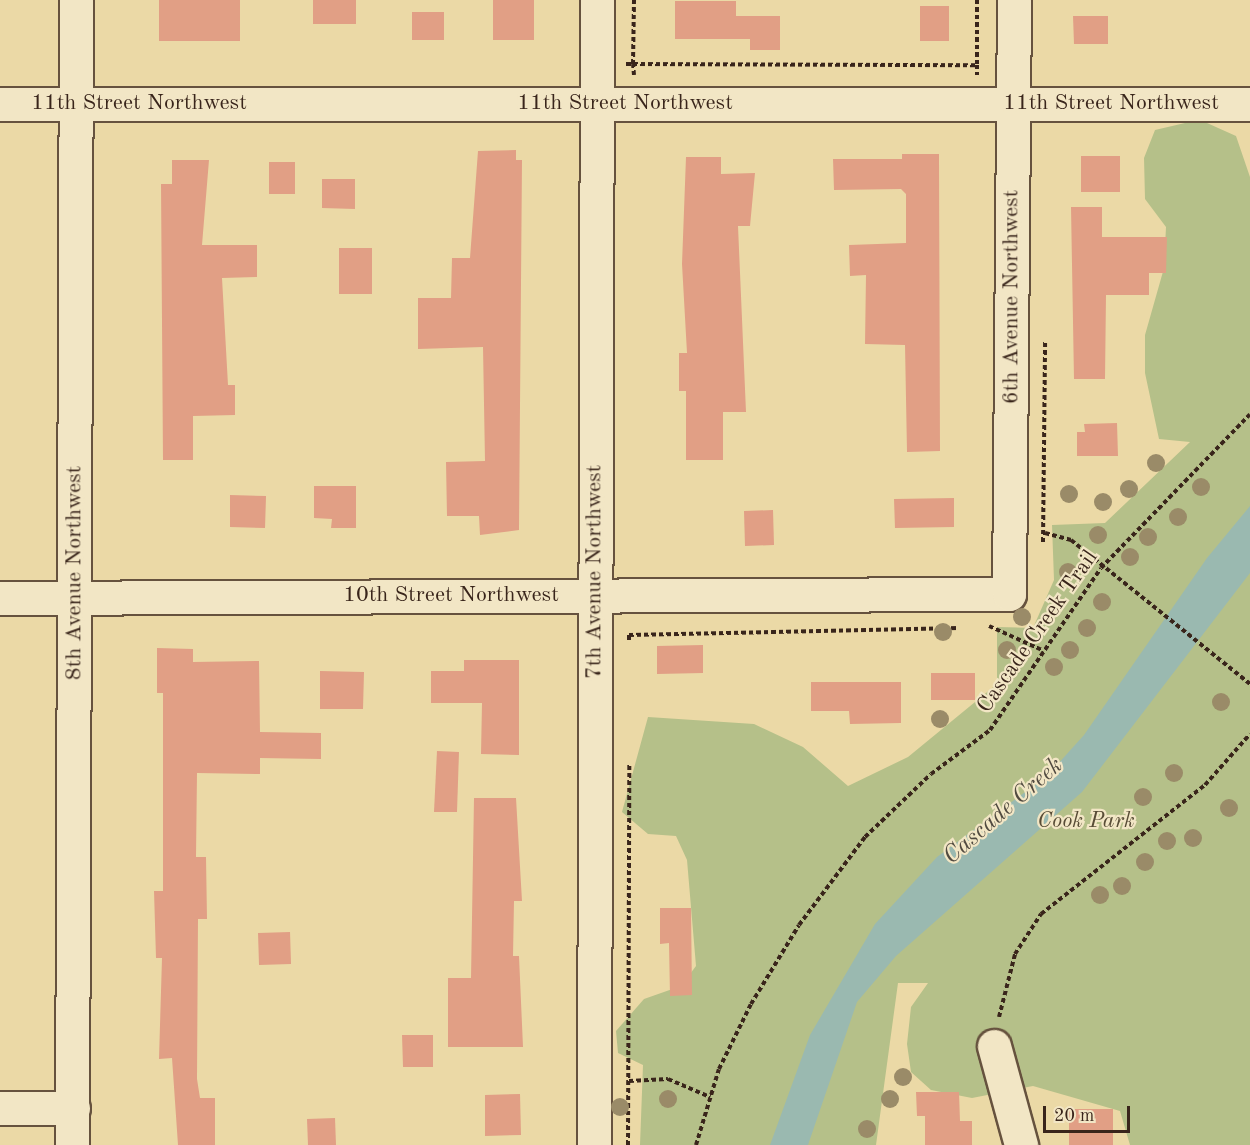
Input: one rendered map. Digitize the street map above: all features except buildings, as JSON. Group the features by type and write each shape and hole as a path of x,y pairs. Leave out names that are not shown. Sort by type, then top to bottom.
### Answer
{"street":[{"name":"8th Avenue Northwest","path":"72,1145 76,0"},
{"name":"7th Avenue Northwest","path":"594,1145 597,0"},
{"name":"6th Avenue Northwest","path":"1009,594 1014,0"},
{"name":"11th Street Northwest","path":"0,104 1250,104"},
{"name":"10th Street Northwest","path":"0,598 1009,594"},
{"path":"994,1046 1022,1145"},
{"path":"0,1108 73,1108"}],"path":[{"path":"633,64 976,64"},
{"name":"Cascade Creek Trail","path":"696,1145 710,1097 751,1004 813,907 865,837 931,774 990,730 1101,568 1250,414"},
{"path":"1045,533 1071,540 1101,568 1215,654 1250,684"},
{"path":"629,647 629,635 966,628"},
{"path":"977,628 1044,651"},
{"path":"994,1046 1015,954 1041,914 1205,785 1250,734"},
{"path":"628,1145 629,753"},
{"path":"628,1081 668,1079 710,1097"}],"green space":[{"name":"Cook Park","path":"1185,123 1207,123 1236,136 1250,177 1250,1145 1130,1145 1120,1111 1033,1086 972,1098 931,1090 911,1072 907,1044 911,1007 928,983 898,983 876,1145 640,1145 643,1065 618,1053 616,1031 644,999 681,986 696,966 687,860 676,836 648,834 622,812 648,717 754,724 803,747 848,786 908,757 997,684 997,627 1033,628 1054,580 1052,525 1105,523 1190,442 1159,439 1145,373 1145,335 1164,268 1166,227 1145,199 1144,158 1155,130"}],"water":[{"name":"Cascade Creek","path":"1250,506 1250,573 1082,792 896,956 857,1002 808,1145 770,1145 810,1035 875,924 937,857 1047,776 1084,735 1207,558"}]}
